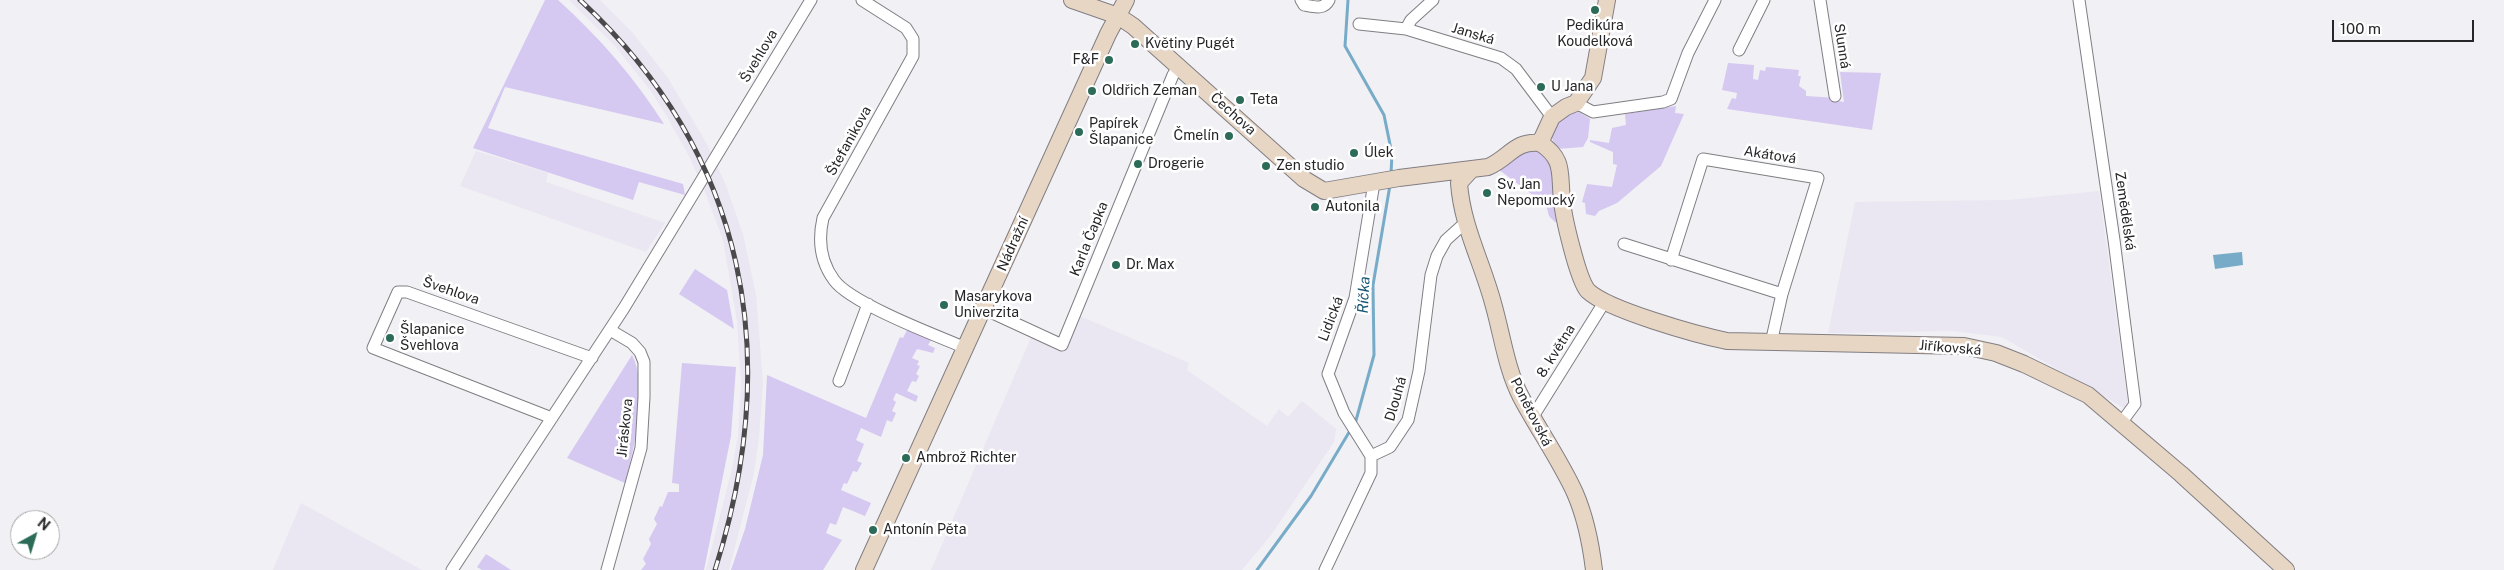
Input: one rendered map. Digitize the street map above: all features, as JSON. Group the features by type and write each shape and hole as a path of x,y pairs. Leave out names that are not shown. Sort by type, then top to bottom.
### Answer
{"street":[{"name":"Švehlova","path":"452,570 610,330 683,214 811,0"},
{"name":"Štefanikova","path":"862,0 906,28 913,39 913,56 823,218 819,235 822,258 834,282 853,297 966,348"},
{"name":"Čechova","path":"1072,0 1118,16 1179,65 1304,179 1324,191 1399,178 1488,168 1500,162 1518,147 1528,142 1540,143"},
{"name":"Nádražní","path":"864,570 1126,0"},
{"path":"1301,0 1304,5 1319,8 1330,0"},
{"path":"1406,29 1411,20 1433,0"},
{"path":"1540,143 1552,117 1566,106 1576,103 1593,78 1607,0"},
{"path":"1576,103 1593,112 1663,102 1670,99 1677,88 1688,53 1715,0"},
{"path":"1739,50 1764,0"},
{"name":"Slunná","path":"1820,0 1834,96"},
{"name":"Zemědělská","path":"2079,0 2114,240 2135,404 2122,423"},
{"name":"Janská","path":"1359,24 1406,29 1501,58 1516,69 1552,117"},
{"name":"Karla Čapka","path":"984,309 1062,345 1173,75 1179,65"},
{"name":"Jiříkovská","path":"1540,143 1552,151 1558,161 1562,202 1582,283 1595,297 1699,336 1727,341 1964,346 1996,353 2088,395 2181,474 2286,570"},
{"name":"Akátová","path":"1671,260 1703,159 1818,178 1782,294 1771,343"},
{"path":"1464,215 1459,183 1471,170"},
{"path":"1424,175 1441,179 1450,185 1458,195 1464,215"},
{"name":"Lidická","path":"1371,456 1344,413 1328,374 1356,298 1377,182"},
{"name":"Ponětovská","path":"1464,215 1471,242 1493,300 1512,377 1532,418 1575,493 1585,526 1594,570"},
{"name":"Dlouhá","path":"1371,456 1390,447 1399,437 1408,420 1415,393 1431,275 1437,256 1464,215"},
{"path":"1624,244 1782,294"},
{"name":"Švehlova","path":"552,418 373,348 398,292 407,292 592,358"},
{"name":"8. května","path":"1532,418 1605,301"},
{"path":"839,381 868,304"},
{"name":"Jiráskova","path":"607,570 641,448 644,397 644,362 640,352 632,343 610,330"},
{"path":"1325,570 1371,473 1371,456"}],"shaded area":[{"path":"545,0 558,0 588,28 628,74 664,124 505,87 488,128 683,184 685,195 639,182 633,200 473,148"},
{"path":"569,0 600,0 632,32 668,78 708,146 725,183 743,234 756,295 763,383 754,473 729,570 706,570 732,469 738,436 741,383 737,321 723,240 689,156 650,90 615,46"},
{"path":"1728,63 1754,65 1753,79 1758,80 1760,70 1765,71 1766,67 1799,70 1798,76 1801,76 1799,86 1806,91 1806,96 1837,98 1838,101 1844,102 1840,72 1881,73 1872,130 1727,109 1732,98 1736,99 1737,93 1722,90"},
{"path":"1676,106 1675,113 1684,114 1661,166 1617,203 1599,211 1595,216 1586,214 1585,203 1582,202 1587,184 1612,187 1617,165 1613,164 1613,152 1590,142 1590,140 1609,143 1612,128 1626,125 1625,114"},
{"path":"1579,112 1590,119 1588,138 1583,147 1557,149 1551,136 1556,127 1565,117"},
{"path":"1539,149 1552,159 1561,221 1555,222 1549,216 1546,205 1498,169 1518,152"},
{"path":"476,151 548,173 546,182 665,223 646,252 460,186"},
{"path":"2099,191 2129,411 2002,337 1952,331 1828,333 1855,202 2009,200"},
{"path":"695,269 727,290 734,329 679,294"},
{"path":"1075,314 1189,363 1187,370 1267,426 1279,409 1288,417 1302,401 1336,429 1334,442 1271,535 1242,570 931,570 1035,328 1064,343"},
{"path":"907,330 931,340 928,345 935,348 933,353 917,349 912,358 919,361 917,365 920,366 916,374 919,376 916,382 912,381 907,391 918,396 916,402 896,393 893,400 896,402 892,411 896,413 892,422 887,420 881,437 861,428 856,440 864,444 857,461 862,463 857,472 853,471 847,484 844,483 841,490 871,503 865,516 843,507 836,525 830,523 826,533 842,540 823,570 731,570 745,529 763,455 767,375 866,418 900,337 903,338"},
{"path":"632,355 637,368 639,400 635,437 625,483 567,458"},
{"path":"682,363 736,367 731,436 704,570 641,570 646,564 643,559 651,544 649,539 657,524 654,519 660,506 662,507 668,492 679,492 679,484 672,483"},
{"path":"301,503 422,570 273,570"},
{"path":"486,554 511,570 482,570 477,567"}],"water":[{"path":"2242,252 2243,265 2215,269 2213,255"}],"waterway":[{"name":"Říčka","path":"1348,0 1345,46 1384,115 1392,154 1391,173"},
{"name":"Říčka","path":"1355,424 1374,355 1373,285 1390,185"},
{"name":"Říčka","path":"1257,570 1311,496 1351,429"}],"railway":[{"path":"580,0 637,61 682,125 714,192 736,263 746,337 746,413 736,490 715,570"}],"place":[{"name":"Pedikúra Koudelková","path":"1595,10"},
{"name":"Květiny Pugét","path":"1135,44"},
{"name":"F&F","path":"1109,60"},
{"name":"U Jana","path":"1541,87"},
{"name":"Oldřich Zeman","path":"1092,91"},
{"name":"Teta","path":"1240,100"},
{"name":"Papírek Šlapanice","path":"1079,132"},
{"name":"Čmelín","path":"1229,136"},
{"name":"Úlek","path":"1354,153"},
{"name":"Drogerie","path":"1138,164"},
{"name":"Zen studio","path":"1266,166"},
{"name":"Sv. Jan Nepomucký","path":"1487,193"},
{"name":"Autonila","path":"1315,207"},
{"name":"Dr. Max","path":"1116,265"},
{"name":"Masarykova Univerzita","path":"944,305"},
{"name":"Šlapanice Švehlova","path":"390,338"},
{"name":"Ambrož Richter","path":"906,458"},
{"name":"Antonín Pěta","path":"873,530"}]}
